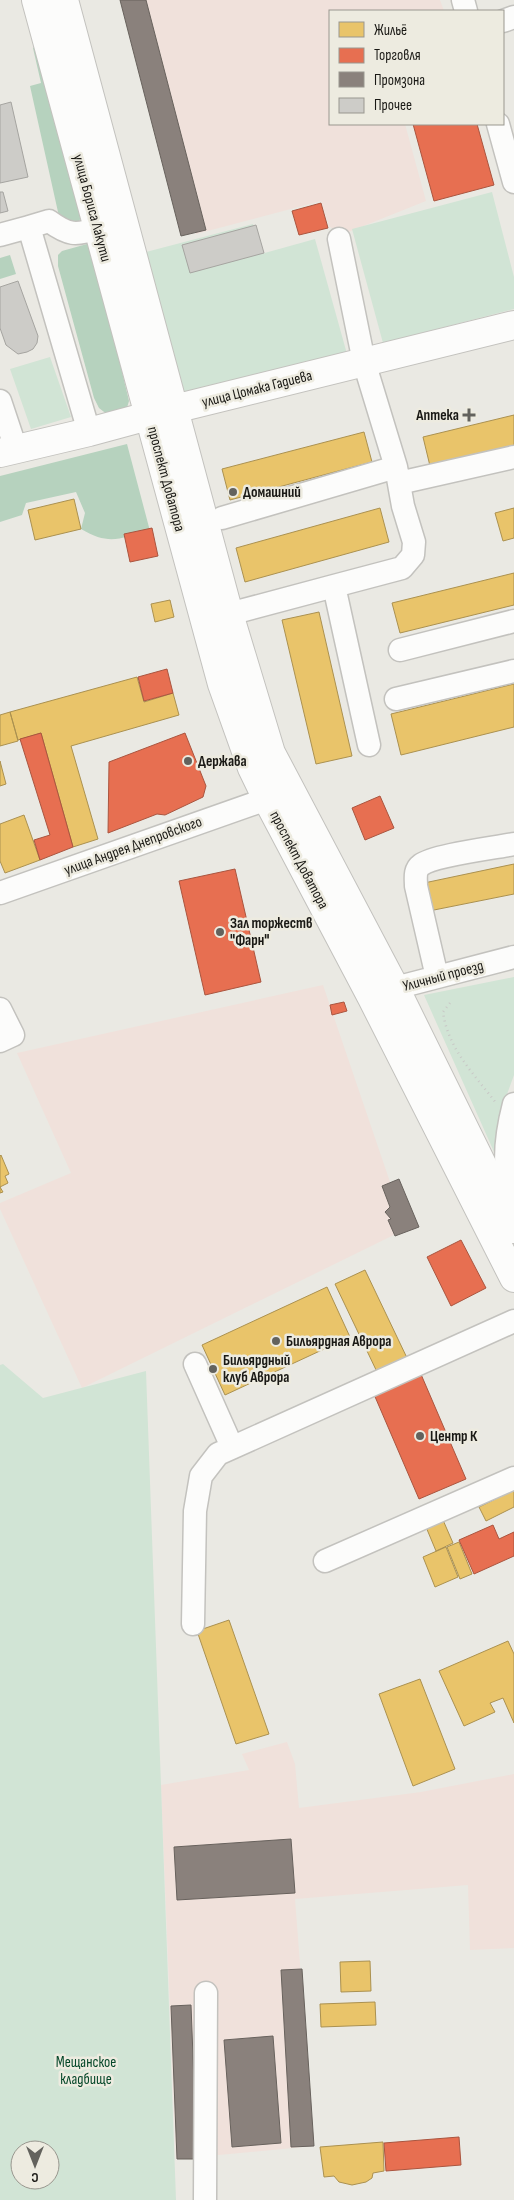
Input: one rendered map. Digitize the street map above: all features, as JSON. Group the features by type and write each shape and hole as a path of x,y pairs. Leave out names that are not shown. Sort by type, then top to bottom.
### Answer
{"main road":[{"name":"улица Бориса Лакути","path":"36,0 97,228 162,413"},
{"name":"улица Бориса Лакути","path":"64,0 162,413"},
{"name":"улица Цомака Гадиева","path":"8,451 514,325"},
{"name":"проспект Доватора","path":"162,413 229,614 271,752 384,993 514,1278"},
{"name":"проспект Доватора","path":"162,413 222,684 252,768 267,798 384,993 514,1229"}],"street":[{"path":"498,125 514,182"},
{"path":"0,235 49,222 63,232 80,234 97,228"},
{"path":"28,227 89,432"},
{"path":"229,614 402,568 410,562 413,555 414,542 403,506 398,475 364,362 339,239"},
{"path":"0,401 8,451"},
{"path":"222,518 398,475 514,457"},
{"path":"334,586 369,745"},
{"path":"400,650 514,621"},
{"path":"396,698 514,671"},
{"name":"улица Андрея Днепровского","path":"0,893 267,798"},
{"path":"437,977 416,886 415,874 420,865 433,859 514,844"},
{"name":"Уличный проезд","path":"384,993 514,957"},
{"path":"0,1008 13,1035 0,1041"},
{"path":"507,1106 505,1149 508,1185 514,1212"},
{"path":"192,1624 195,1511 201,1476 218,1454 514,1321"},
{"path":"195,1364 232,1447"},
{"path":"325,1561 514,1478"},
{"path":"205,2200 206,1993"}],"path":[{"path":"450,1004 443,1012 445,1028 454,1048 507,1106"}],"shaded area":[{"path":"126,0 440,0 444,10 329,10 329,125 405,125 426,201 341,235 329,226 321,201 196,234"},
{"path":"323,985 406,1229 82,1388 0,1209 0,1203 71,1173 17,1053"},
{"path":"287,1742 295,1764 299,1808 421,1792 514,1774 514,1948 470,1950 468,1885 295,1899 314,2146 176,2159 161,1785 249,1770 242,1754"}],"green space":[{"path":"36,45 81,218 77,224 60,221 30,86 41,83 33,48"},
{"path":"492,192 514,277 514,309 383,343 352,229"},
{"path":"253,224 261,254 315,239 347,354 186,398 146,252"},
{"path":"87,244 94,254 129,401 126,411 108,415 99,408 94,398 58,266 58,255 62,251"},
{"path":"10,255 16,274 0,279 0,258"},
{"path":"50,357 71,417 31,429 10,369"},
{"path":"127,444 150,531 122,538 107,539 81,529 85,513 76,492 26,503 22,515 0,522 0,476"},
{"path":"514,977 514,1075 506,1097 499,1163 424,995"},
{"name":"Мещанское кладбище","path":"3,1364 43,1398 146,1371 176,2200 0,2200 0,1365"}],"building: Жильё":[{"path":"514,415 514,446 430,466 423,437"},
{"path":"364,432 372,462 230,500 222,469"},
{"path":"74,499 81,529 35,540 28,510"},
{"path":"380,508 389,542 245,582 236,548"},
{"path":"514,508 514,538 503,541 495,513"},
{"path":"514,573 514,605 400,633 392,603"},
{"path":"170,600 174,617 155,622 151,604"},
{"path":"319,612 352,756 316,764 282,620"},
{"path":"137,677 144,702 173,693 179,715 71,746 98,839 73,847 41,733 18,740 10,712"},
{"path":"514,684 514,727 401,755 391,714"},
{"path":"10,712 18,741 0,746 0,715"},
{"path":"0,761 6,784 0,786"},
{"path":"24,815 40,860 5,873 0,861 0,824"},
{"path":"514,864 514,894 429,911 424,883"},
{"path":"1,1155 9,1174 5,1176 8,1183 0,1187"},
{"path":"365,1270 408,1360 378,1374 335,1284"},
{"name":"Бильярдная Аврора","path":"327,1287 350,1337 225,1395 202,1345"},
{"path":"514,1490 514,1507 486,1521 479,1507"},
{"path":"443,1520 453,1543 436,1551 426,1527"},
{"path":"459,1542 472,1574 460,1579 447,1547"},
{"path":"446,1547 458,1577 435,1587 423,1557"},
{"path":"229,1620 269,1734 236,1744 197,1631"},
{"path":"508,1641 514,1654 514,1723 503,1698 490,1703 495,1712 464,1726 439,1671"},
{"path":"420,1679 455,1769 413,1786 379,1694"},
{"path":"370,1961 371,1991 341,1992 340,1962"},
{"path":"375,2002 376,2025 321,2027 320,2004"},
{"path":"383,2142 384,2171 373,2173 372,2178 366,2182 352,2185 339,2182 334,2176 324,2177 320,2147"}],"building: Торговля":[{"path":"413,125 477,125 494,185 434,201"},
{"path":"321,203 328,228 299,235 292,211"},
{"path":"152,528 158,556 130,562 124,534"},
{"path":"167,669 173,693 144,701 138,677"},
{"path":"41,733 73,847 40,860 34,840 50,835 20,739"},
{"path":"185,733 206,786 203,797 165,815 157,814 108,833 109,762"},
{"path":"380,796 394,828 365,840 352,808"},
{"name":"Зал торжеств \"Фарн\"","path":"235,869 261,982 205,995 179,881"},
{"path":"344,1002 347,1011 332,1015 330,1005"},
{"path":"461,1240 486,1288 451,1306 427,1257"},
{"name":"Центр К","path":"420,1372 466,1479 419,1499 373,1392"},
{"path":"493,1525 499,1539 514,1532 514,1556 474,1574 459,1540"},
{"path":"459,2137 461,2165 386,2171 384,2143"}],"building: Промзона":[{"path":"120,0 146,0 206,230 181,236"},
{"path":"399,1179 419,1227 395,1236 388,1220 391,1219 385,1212 390,1207 382,1186"},
{"path":"291,1839 295,1893 177,1900 174,1847"},
{"path":"302,1969 314,2146 291,2147 281,1970"},
{"path":"191,2005 197,2159 177,2159 171,2006"},
{"path":"273,2036 281,2143 232,2147 224,2040"}],"building: Прочее":[{"path":"11,102 28,177 0,183 0,105"},
{"path":"0,192 3,192 8,211 0,213"},
{"path":"256,225 264,253 190,273 182,245"},
{"path":"18,281 38,336 37,343 33,349 18,354 6,345 0,328 0,287"}],"place":[{"name":"Аптека","path":"469,415"},
{"name":"Домашний","path":"233,492"},
{"name":"Держава","path":"188,761"},
{"name":"Зал торжеств \"Фарн\"","path":"220,932"},
{"name":"Бильярдная Аврора","path":"276,1341"},
{"name":"Бильярдный клуб Аврора","path":"213,1369"},
{"name":"Центр К","path":"420,1436"}]}
